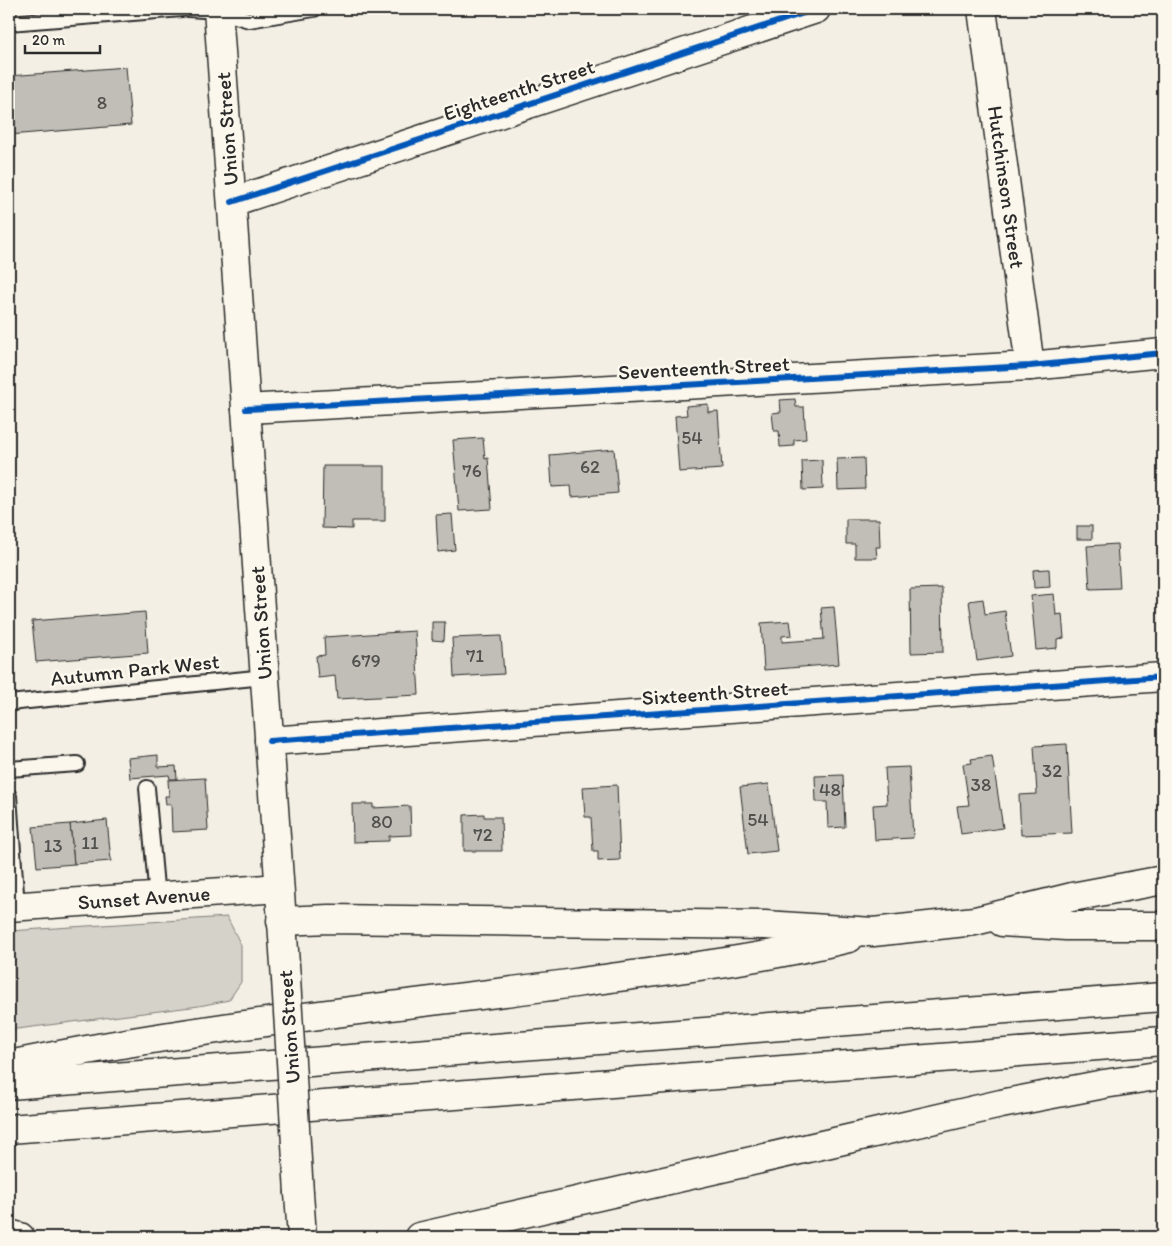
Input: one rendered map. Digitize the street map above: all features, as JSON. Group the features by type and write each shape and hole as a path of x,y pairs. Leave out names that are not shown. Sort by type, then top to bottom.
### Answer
{"main road":[{"name":"Eighteenth Street","path":"232,202 816,9"},
{"name":"Hutchinson Street","path":"982,9 1030,366"},
{"name":"Union Street","path":"218,10 286,979 302,1237"},
{"name":"Seventeenth Street","path":"246,409 1030,366 1163,353"},
{"name":"Sixteenth Street","path":"269,741 1163,677"},
{"path":"9,1065 187,1033 504,992 765,955 873,932 975,921 1072,897 1163,880"},
{"name":"Sunset Avenue","path":"13,907 279,888"},
{"path":"281,921 329,919 765,925 873,932"},
{"path":"975,921 1066,926 1163,926"},
{"path":"9,1084 1163,997"},
{"path":"9,1128 1163,1041"},
{"path":"419,1237 1002,1104 1104,1084 1163,1075"},
{"path":"9,1234 20,1237"}],"lane":[{"path":"9,23 182,9"},
{"path":"188,9 218,10 249,20 314,9"},
{"name":"Autumn Park West","path":"9,703 265,677"},
{"path":"9,769 77,764"},
{"path":"148,788 157,898"},
{"path":"9,796 13,907"}],"shaded area":[{"path":"227,917 241,945 241,982 229,1000 199,1006 9,1030 9,931"}],"building":[{"path":"126,67 131,125 9,135 9,76"},
{"path":"795,399 796,407 804,407 806,439 794,440 794,446 780,447 779,431 774,431 772,413 781,412 780,400"},
{"path":"708,404 708,412 718,411 722,469 679,472 675,416 687,415 686,406"},
{"path":"483,438 485,459 488,458 492,509 459,511 453,440"},
{"path":"614,449 618,493 572,497 571,486 552,487 550,455"},
{"path":"864,458 865,489 838,490 837,459"},
{"path":"822,460 823,489 803,490 802,461"},
{"path":"323,466 385,466 385,521 352,521 352,529 322,528"},
{"path":"452,514 455,550 438,552 436,515"},
{"path":"846,519 879,519 880,547 876,547 877,558 855,558 855,544 846,544"},
{"path":"1077,526 1092,526 1092,539 1077,539"},
{"path":"1117,544 1120,588 1090,589 1087,546"},
{"path":"1049,569 1050,587 1034,588 1033,570"},
{"path":"942,588 943,652 911,653 910,589"},
{"path":"1054,594 1056,615 1062,614 1064,638 1057,639 1057,648 1036,650 1031,596"},
{"path":"983,599 985,614 1005,611 1011,656 977,661 969,601"},
{"path":"834,607 839,664 764,670 761,623 790,621 792,635 782,636 782,642 824,639 821,608"},
{"path":"145,612 148,653 36,662 32,621"},
{"path":"432,622 445,622 444,641 432,640"},
{"path":"415,631 419,695 337,699 335,676 318,678 316,656 325,655 324,637"},
{"path":"501,636 504,674 454,677 452,638"},
{"path":"1067,744 1072,833 1021,835 1019,795 1037,794 1034,746"},
{"path":"158,755 158,767 176,766 177,779 170,779 169,775 130,778 128,758"},
{"path":"992,756 1003,828 961,834 957,806 969,805 963,764 972,763 971,759"},
{"path":"909,767 913,838 875,840 873,805 887,804 885,768"},
{"path":"843,775 845,827 828,828 827,802 816,802 815,776"},
{"path":"205,778 208,830 172,832 171,804 166,804 165,796 169,796 168,780"},
{"path":"769,784 777,851 748,854 740,787"},
{"path":"617,785 620,860 598,861 598,851 593,851 591,817 585,817 583,787"},
{"path":"352,804 373,804 373,808 410,806 411,835 389,836 389,841 353,842"},
{"path":"484,814 484,817 501,817 502,851 464,851 464,815"},
{"path":"107,820 111,861 74,864 70,824"},
{"path":"70,824 74,864 37,867 33,827"}],"cycle path":[{"path":"232,202 816,9"},
{"path":"246,409 1030,366 1163,353"},
{"path":"269,741 1163,677"}]}
